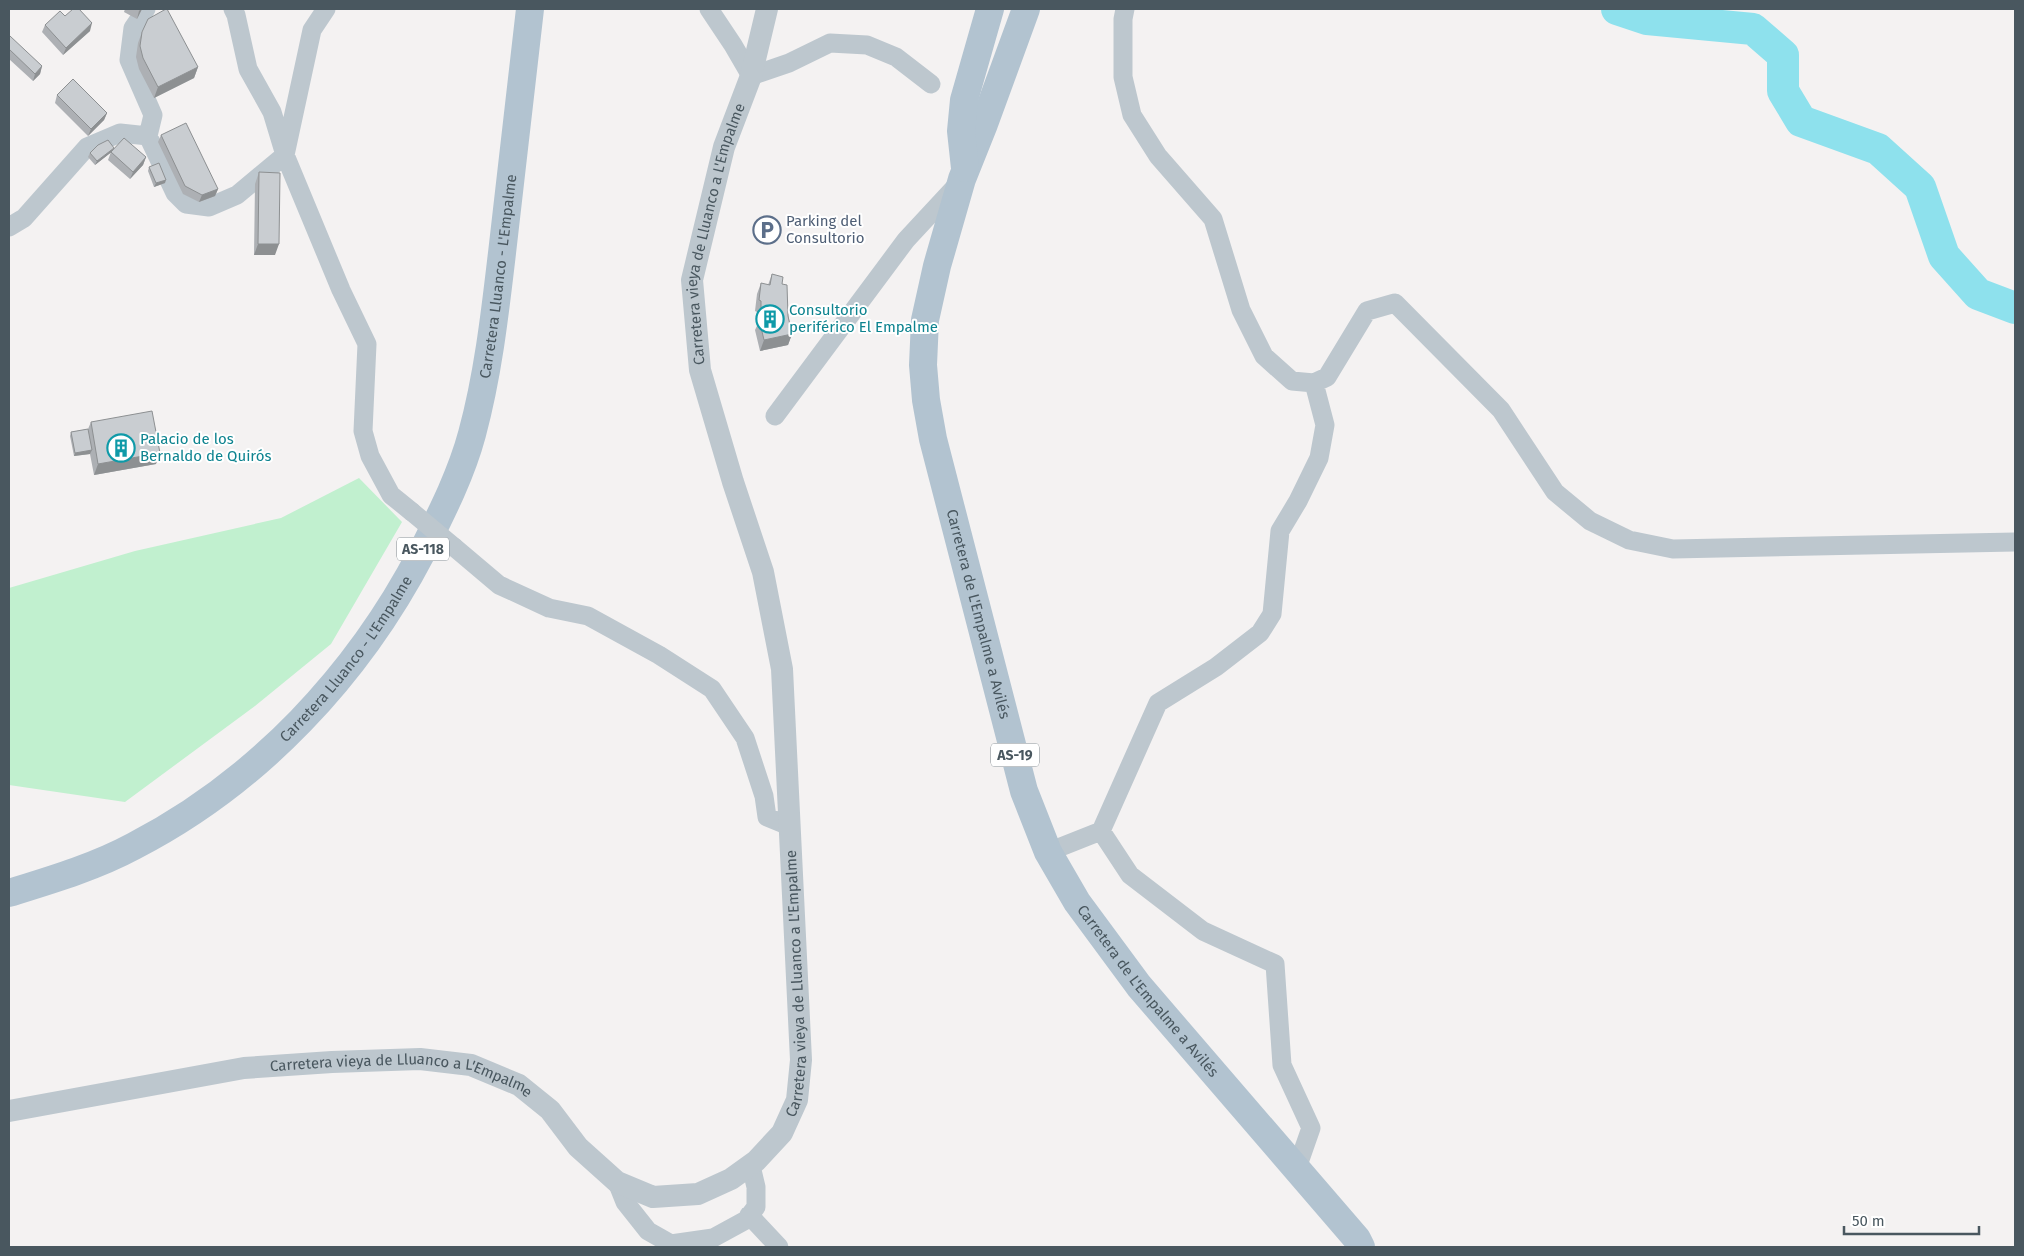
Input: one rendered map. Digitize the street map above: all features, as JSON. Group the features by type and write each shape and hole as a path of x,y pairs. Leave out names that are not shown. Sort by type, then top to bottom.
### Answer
{"main road":[{"name":"Carretera Lluanco - L'Empalme","path":"9,893 80,869 134,846 197,808 236,781 270,752 322,697 367,641 405,583 445,506 472,435 491,341 530,9"},
{"path":"964,176 961,131 964,100 990,9"},
{"path":"982,37 997,9"},
{"path":"984,124 980,96 1012,9"},
{"name":"Carretera de L'Empalme a Avilés","path":"1026,9 964,176 938,266 925,320 923,365 926,400 936,448 1024,791 1048,852 1077,902 1139,986 1297,1168 1359,1243"}],"street":[{"path":"146,9 133,28 128,60 152,115 148,136 175,193 186,204 209,207 237,195 285,155 312,30 326,9"},
{"path":"232,9 236,15 248,69 272,112 285,155 341,290 367,344 363,431 370,456 391,494 499,585 549,608 588,616 659,654 712,689 744,738 764,796 767,817 790,826"},
{"path":"709,9 751,76 789,63 830,43 839,43 867,45 896,57 931,84"},
{"name":"Carretera vieya de Lluanco a L'Empalme","path":"9,1111 244,1068 420,1059 472,1065 518,1085 550,1110 578,1147 617,1182 653,1197 698,1194 731,1179 751,1166 782,1133 797,1100 801,1060 782,669 763,572 733,482 700,370 692,280 724,147 751,76 768,9"},
{"path":"1125,9 1123,19 1123,77 1132,115 1158,156 1213,219 1241,310 1264,356 1292,381 1314,383 1327,377 1367,311 1395,303 1501,410 1555,492 1590,521 1629,540 1673,549 2015,542"},
{"path":"9,228 24,218 87,147 120,133 148,136"},
{"path":"775,416 906,240 964,176"},
{"path":"1048,852 1101,831 1158,703 1216,667 1260,633 1272,614 1280,531 1298,501 1319,458 1325,425 1314,383"},
{"path":"1101,831 1130,875 1203,931 1275,964 1282,1065 1311,1128 1297,1168"},
{"path":"617,1182 625,1202 648,1231 671,1244 713,1238 746,1220 756,1207 756,1187 751,1166"},
{"path":"750,1215 779,1247"}],"green space":[{"path":"359,478 402,522 331,644 255,706 125,802 9,785 9,588 135,551 281,518"}],"building":[{"path":"73,9 79,9 92,23 66,48 45,25 60,11 65,16"},
{"path":"166,9 198,67 158,87 143,58 140,46 142,32 148,19"},
{"path":"10,36 42,66 35,74 9,49"},
{"path":"73,79 107,113 91,129 57,95"},
{"path":"186,123 218,189 202,195 185,186 161,135"},
{"path":"124,138 146,157 133,172 111,152"},
{"path":"108,140 114,148 97,161 90,153 98,145"},
{"path":"159,163 166,180 156,183 149,167"},
{"path":"259,172 280,173 279,244 258,244"},
{"name":"Consultorio periférico El Empalme","path":"772,274 783,277 782,284 787,285 788,316 792,334 764,340 759,319 761,319 761,301 759,300 761,283 770,285"},
{"name":"Palacio de los Bernaldo de Quirós","path":"152,411 160,453 98,464 91,422"},
{"path":"88,429 92,450 75,453 71,432"}],"waterway":[{"path":"1617,9 1647,19 1753,29 1783,55 1783,91 1801,121 1878,149 1920,187 1944,256 1978,294 2015,308"}],"place":[{"name":"Parking del Consultorio","path":"767,230"},
{"name":"Consultorio periférico El Empalme","path":"770,319"},
{"name":"Palacio de los Bernaldo de Quirós","path":"121,448"}]}
